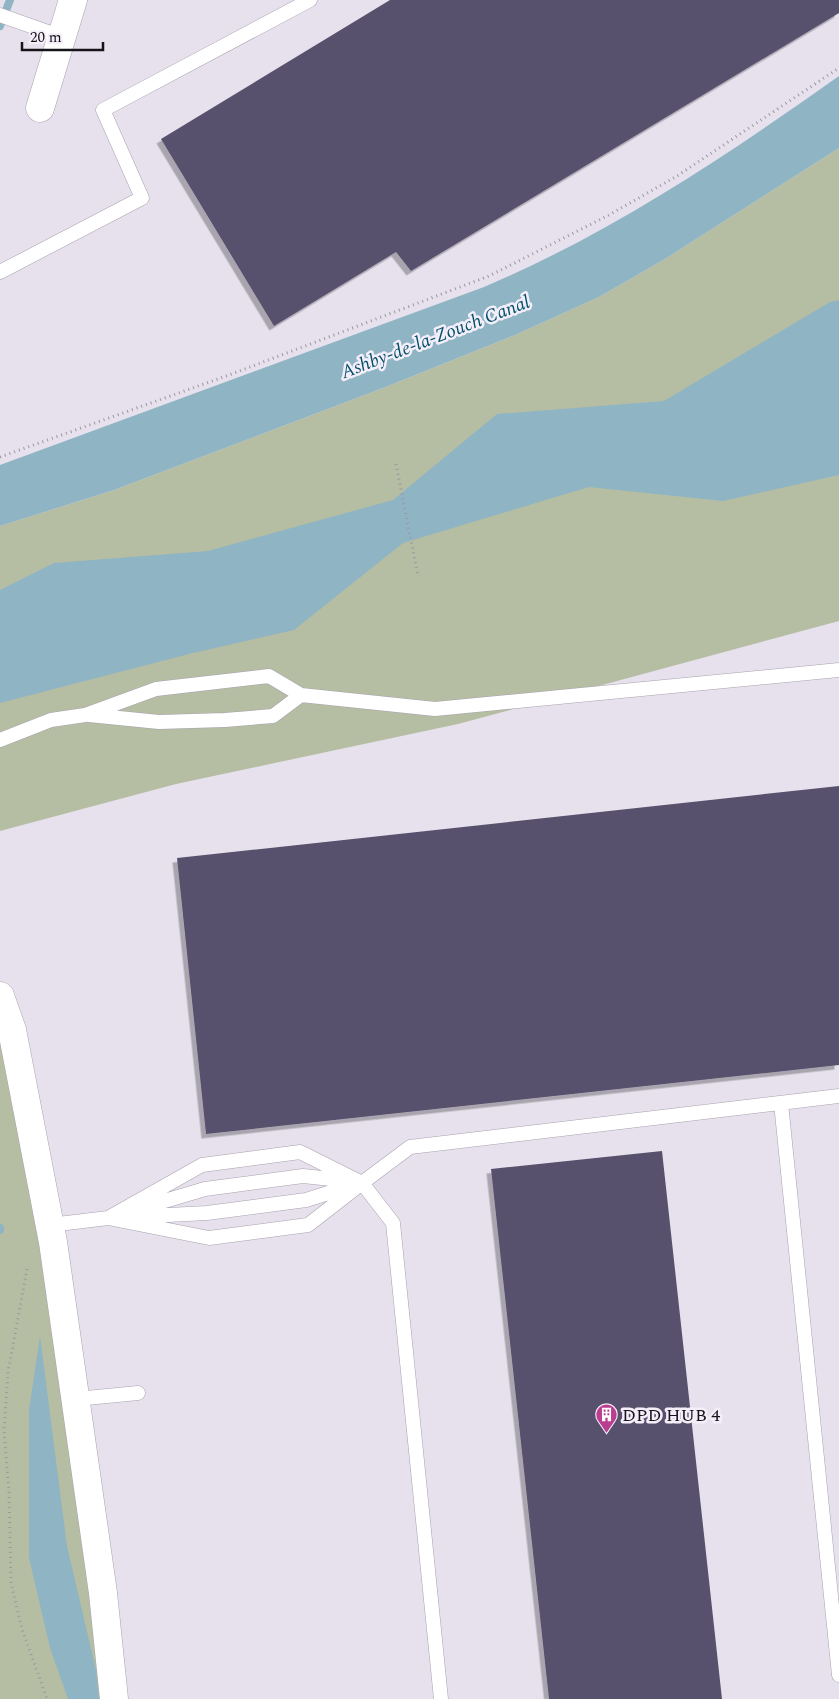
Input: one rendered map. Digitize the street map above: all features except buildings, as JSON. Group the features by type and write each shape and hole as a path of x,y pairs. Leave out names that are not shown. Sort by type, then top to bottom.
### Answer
{"street":[{"path":"40,108 51,33 73,0"},
{"path":"0,996 12,1030 50,1225 103,1593 114,1699"}],"lane":[{"path":"0,272 142,198 103,110 310,0"},
{"path":"0,16 51,33"},
{"path":"0,740 51,720 85,714 156,689 269,676 301,695 434,708 839,670"},
{"path":"85,714 159,722 225,720 272,716 301,695"},
{"path":"108,1218 209,1238 308,1225 410,1147 839,1096"},
{"path":"781,1103 839,1675"},
{"path":"108,1218 202,1165 300,1152 362,1182 394,1224 441,1699"},
{"path":"108,1218 205,1189 303,1176 362,1182"},
{"path":"50,1225 108,1218 207,1213 306,1200 362,1182"},
{"path":"76,1399 138,1393"}],"path":[{"path":"0,457 229,375 489,276 609,215 677,176 839,68"},
{"path":"396,464 418,576"},
{"path":"28,1261 8,1372 4,1431 9,1492 11,1583 22,1629 47,1699"}],"green space":[{"path":"839,148 839,621 458,724 176,784 0,831 0,526 114,490 383,388 515,335 599,297 665,259"},
{"path":"0,996 114,1699 0,1699"}],"water":[{"name":"Ashby-de-la-Zouch Canal","path":"839,76 839,148 665,259 599,297 515,335 383,388 114,490 0,526 0,465 484,287 531,266 622,218 711,164"},
{"path":"839,300 839,475 723,501 589,487 403,543 294,630 193,653 0,703 0,590 54,563 208,551 393,500 497,414 664,401 830,302"},
{"path":"40,1336 67,1546 96,1670 99,1699 68,1699 50,1648 29,1558 29,1410"}],"waterway":[{"path":"0,26 10,0"}],"place":[{"name":"DPD HUB 4","path":"606,1434"}]}
